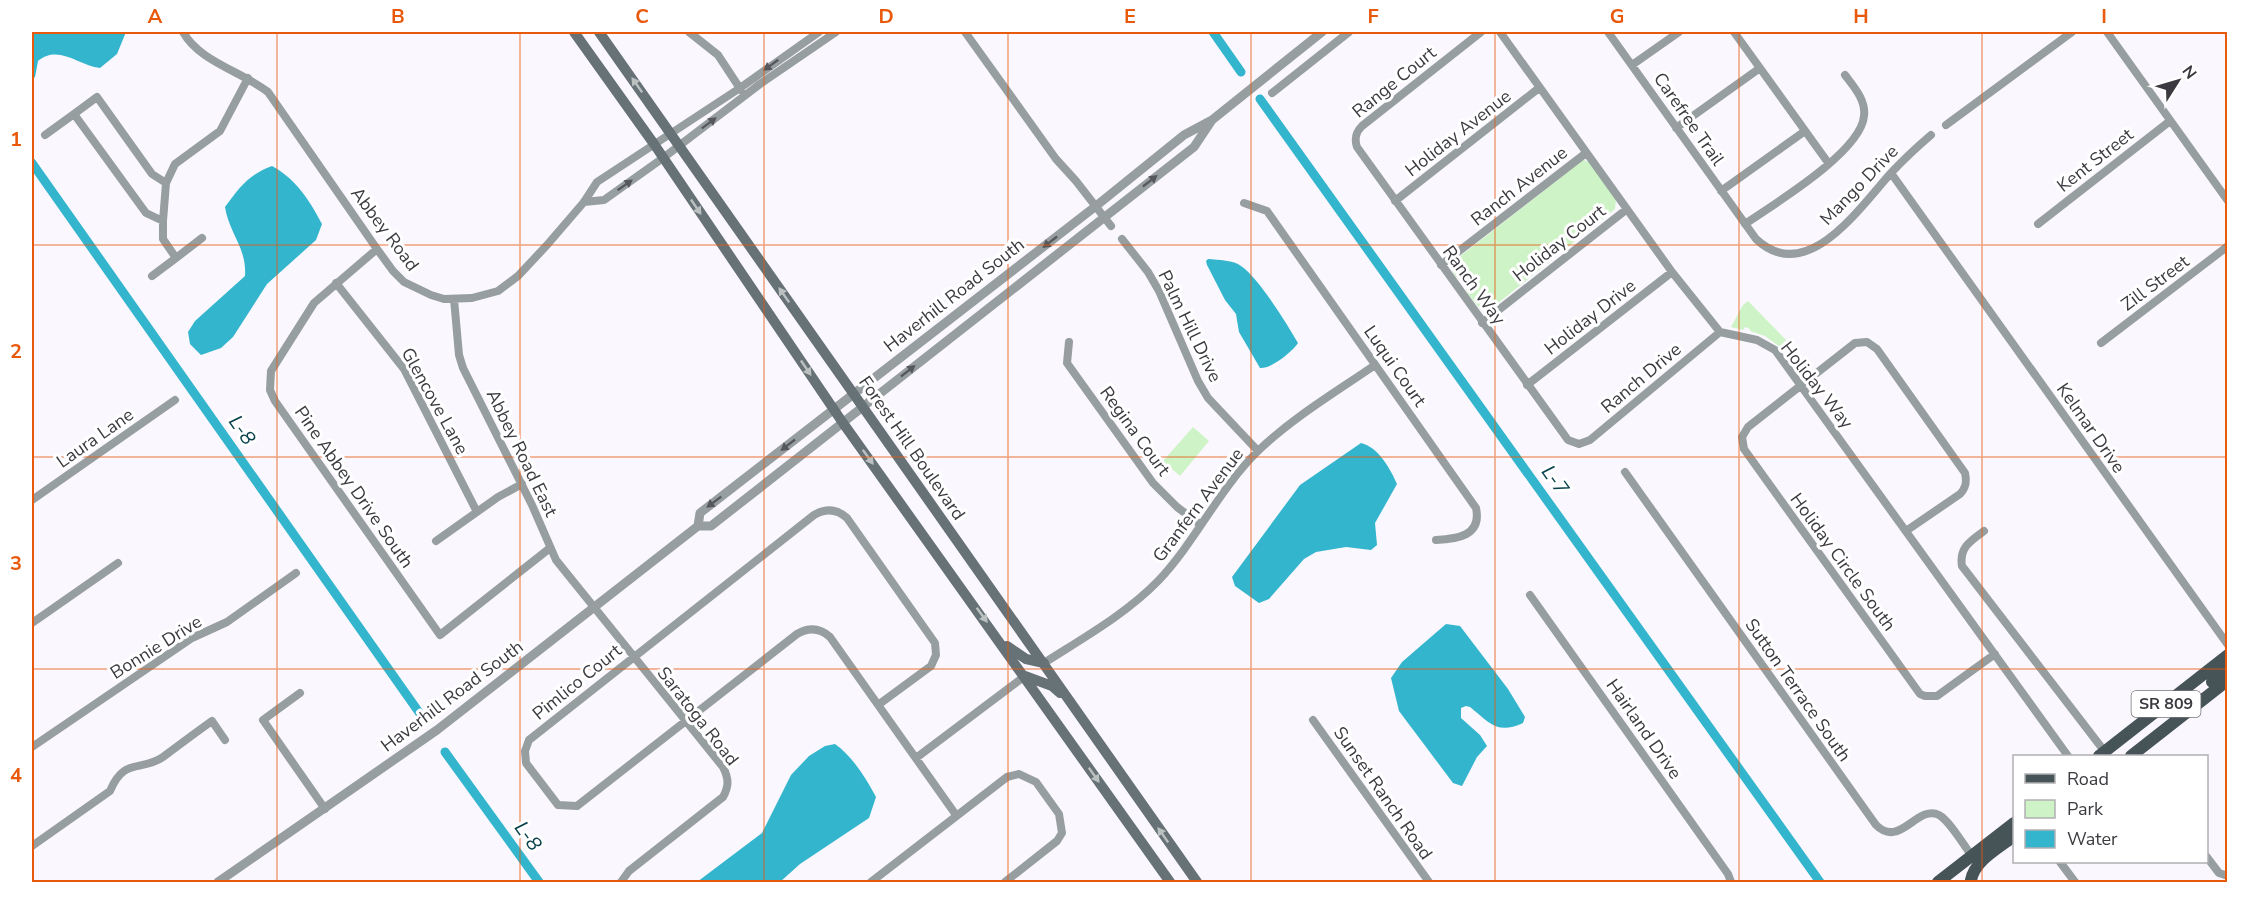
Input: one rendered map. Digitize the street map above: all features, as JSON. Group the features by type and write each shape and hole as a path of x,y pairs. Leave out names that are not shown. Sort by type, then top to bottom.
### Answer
{"main road":[{"path":"574,32 654,144 843,423 1170,882"},
{"name":"Forest Hill Boulevard","path":"599,32 1197,882"},
{"path":"996,636 1026,659 1044,663"},
{"name":"SR 809","path":"2102,754 2228,655"},
{"path":"2151,740 2161,722 2228,670"},
{"path":"1025,676 1052,686 1072,703"},
{"name":"SR 809","path":"2133,755 2228,680"},
{"path":"1938,882 2013,824"},
{"path":"1970,881 1980,863 2013,837"},
{"path":"1970,881 2013,847"}],"street":[{"name":"Abbey Road","path":"183,32 189,42 203,53 268,92 377,249 404,282 431,295 454,299 486,295 508,284 547,245 584,202 597,182 740,88 819,32"},
{"path":"688,32 718,55 745,95"},
{"path":"584,202 604,200 745,95 836,32"},
{"path":"965,32 1050,150 1111,226"},
{"name":"Haverhill Road South","path":"698,526 700,513 1184,135 1212,120 1322,32"},
{"path":"1272,93 1349,32"},
{"name":"Range Court","path":"1355,135 1362,126 1481,32"},
{"path":"1500,32 1672,272 1720,332"},
{"name":"Carefree Trail","path":"1608,32 1745,225"},
{"path":"1632,65 1679,32"},
{"path":"1734,32 1829,164"},
{"path":"1946,125 2072,32"},
{"path":"2107,32 2228,201"},
{"path":"1676,128 1760,68"},
{"path":"1745,225 1829,164 1857,134 1864,117 1861,98 1845,75"},
{"path":"176,258 163,239 166,183 175,164 220,131 248,78"},
{"name":"Holiday Avenue","path":"1395,201 1539,88"},
{"path":"45,135 97,98 152,174 166,183"},
{"path":"74,114 146,213 163,221"},
{"name":"Haverhill Road South","path":"218,882 437,730 698,526 711,526 1194,147 1212,120"},
{"name":"Kent Street","path":"2038,224 2170,120"},
{"path":"1721,191 1805,131"},
{"name":"Ranch Way","path":"1355,135 1357,147 1482,323 1568,440 1579,444"},
{"name":"Mango Drive","path":"1745,225 1756,239 1771,249 1789,254 1803,252 1850,221 1891,173 1931,135"},
{"name":"Ranch Avenue","path":"1441,265 1586,153"},
{"name":"Kelmar Drive","path":"1891,173 2228,645"},
{"name":"Luqui Court","path":"1244,203 1267,211 1476,508 1477,521 1466,535 1461,538 1436,540"},
{"name":"Holiday Court","path":"1482,323 1627,209"},
{"path":"152,276 202,237"},
{"name":"Palm Hill Drive","path":"1122,239 1148,272 1159,291 1198,381 1208,398 1258,451"},
{"name":"Zill Street","path":"2101,343 2228,246"},
{"name":"Pine Abbey Drive South","path":"377,249 314,303 273,366 270,390 275,401 440,635 550,548"},
{"name":"Holiday Drive","path":"1527,385 1672,272"},
{"name":"Glencove Lane","path":"336,283 404,369 477,512"},
{"name":"Abbey Road East","path":"454,299 460,362 522,484 556,560 594,608"},
{"name":"Holiday Way","path":"1720,332 1751,338 1769,346 1779,355 2067,755"},
{"name":"Ranch Drive","path":"1579,444 1590,440 1720,332"},
{"name":"Regina Court","path":"1069,342 1067,363 1153,483 1201,525"},
{"name":"Holiday Circle South","path":"1906,531 1960,494 1964,490 1967,478 1884,358 1867,342 1855,343 1744,431 1743,449 1920,694 1937,696 1995,654"},
{"name":"Granfern Avenue","path":"1044,663 1098,629 1143,595 1172,565 1242,469 1258,451 1375,364"},
{"name":"Laura Lane","path":"32,500 175,400"},
{"name":"Sutton Terrace South","path":"1625,472 1876,825 1891,833 1928,814 1940,816 1971,856"},
{"path":"436,541 503,494 522,484"},
{"name":"Pimlico Court","path":"878,705 927,670 934,660 936,648 932,637 847,518 838,511 820,511 632,657 530,740 526,745 526,763 558,805 578,806 797,634 808,629 820,630 830,637 878,705 916,758 956,815"},
{"path":"1984,531 1964,547 1962,566 2102,754"},
{"path":"32,623 118,562"},
{"name":"Bonnie Drive","path":"32,747 192,638 227,622 296,573"},
{"name":"Hairland Drive","path":"1530,595 1728,874 1731,882"},
{"name":"Saratoga Road","path":"594,608 728,777 728,788 723,797 629,871 621,882"},
{"path":"916,758 1025,676"},
{"path":"300,693 263,720 325,809"},
{"name":"Sunset Ranch Road","path":"1313,720 1429,882"},
{"path":"32,846 110,791 116,779 126,770 162,758 212,721 225,740"},
{"path":"871,882 1007,777 1019,774 1036,782 1042,790 1059,814 1062,833 1057,841 1005,882"},
{"path":"2208,859 2219,873 2228,876"},
{"path":"2061,863 2075,882"}],"green space":[{"path":"1583,160 1589,162 1616,199 1615,209 1492,308 1480,309 1468,294 1464,283 1453,272 1454,261"},
{"path":"1748,301 1786,340 1780,347 1750,329 1731,327 1743,305"},
{"path":"1193,427 1209,441 1180,476 1163,461"}],"water":[{"path":"32,32 95,34 126,32 117,54 100,68 61,55 46,56 38,61 35,77 32,80"},
{"path":"272,166 281,171 302,191 312,207 322,224 316,240 267,284 233,337 221,348 201,355 190,344 188,332 195,321 245,276 241,249 225,207 245,182"},
{"path":"1208,259 1238,264 1256,280 1298,343 1291,351 1270,366 1260,368 1239,332 1236,314 1225,300 1207,265"},
{"path":"1361,443 1378,454 1397,484 1375,523 1377,545 1371,550 1346,547 1316,552 1304,559 1269,599 1259,603 1235,586 1232,577 1300,485"},
{"path":"1446,624 1460,626 1508,689 1525,717 1523,723 1507,728 1494,726 1470,707 1461,708 1461,718 1480,735 1487,746 1477,757 1462,786 1453,783 1399,711 1391,678 1402,662"},
{"path":"835,744 848,755 876,797 869,818 800,864 780,882 697,882 762,833 791,775 809,756 825,746"}],"waterway":[{"name":"L-7","path":"1213,32 1241,72"},
{"name":"L-7","path":"1260,99 1820,882"},
{"name":"L-8","path":"32,163 423,718"},
{"name":"L-8","path":"445,752 539,882"}]}
